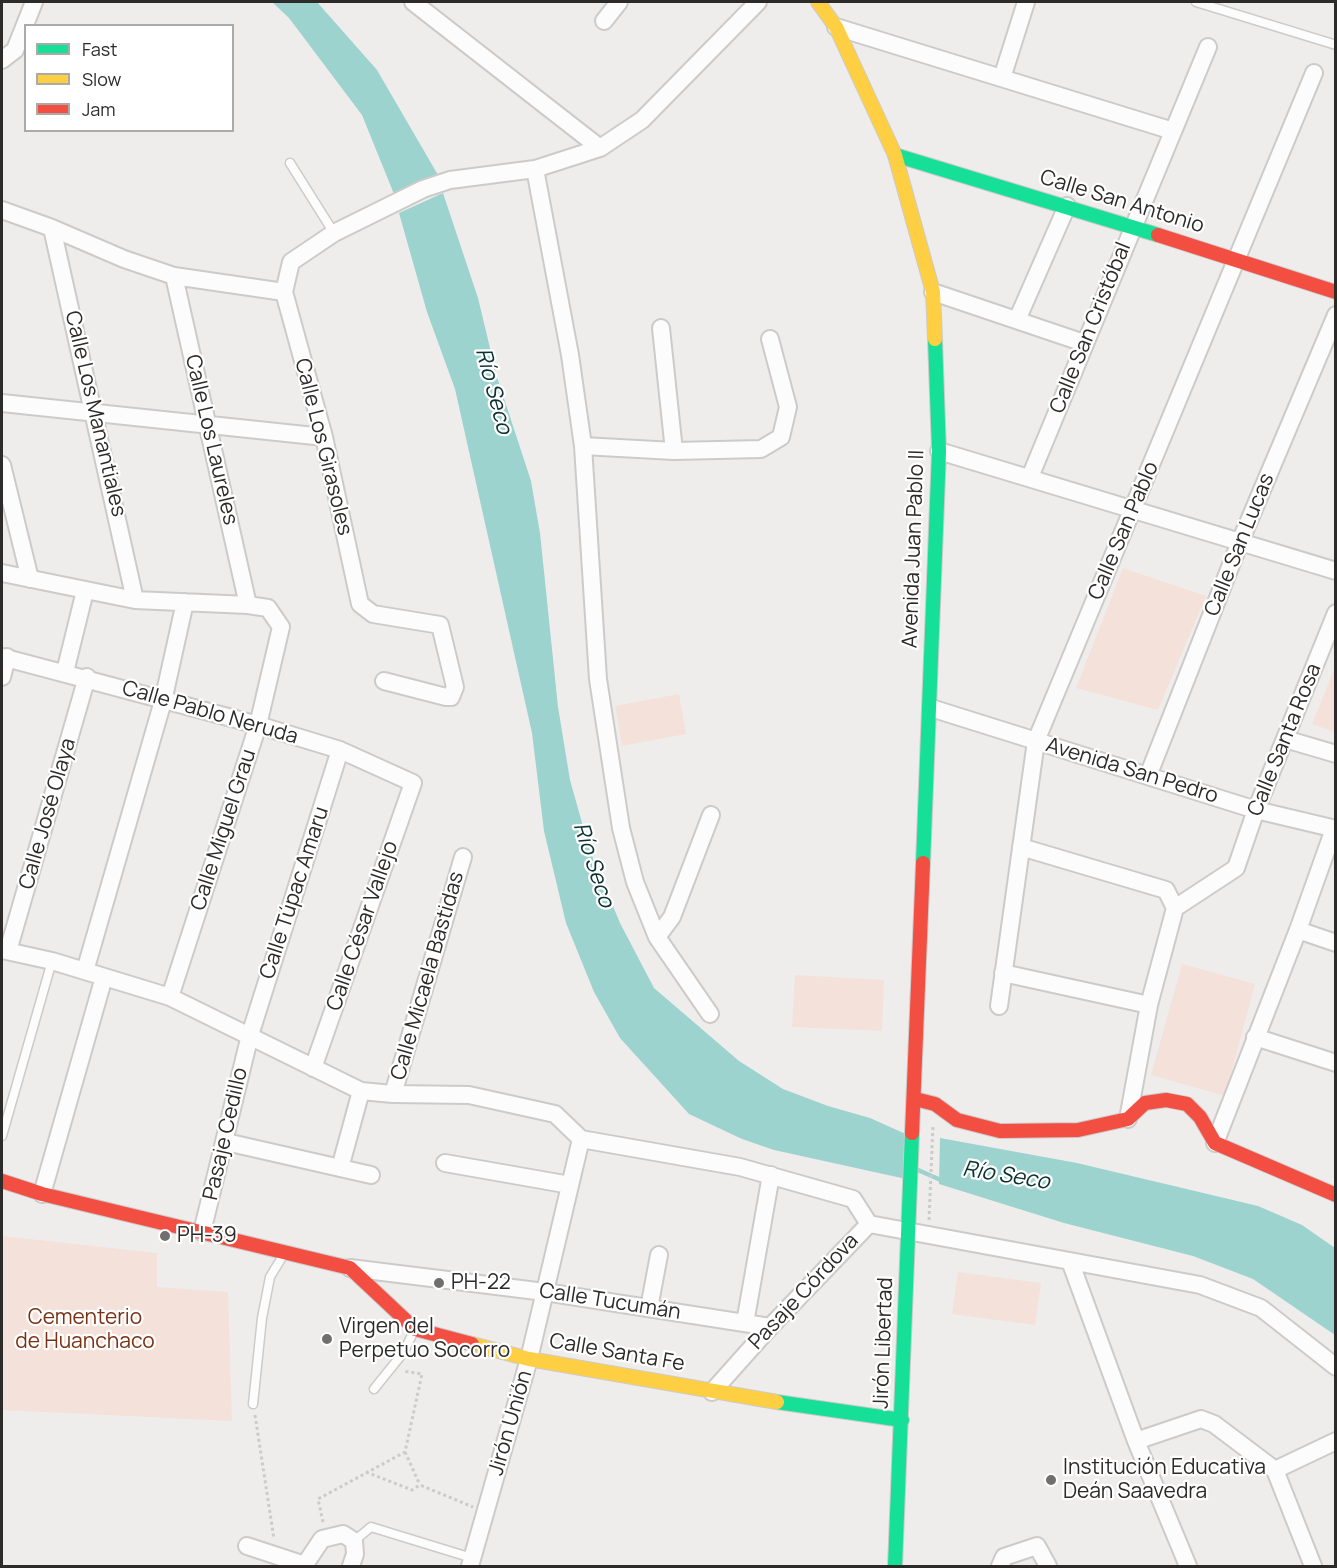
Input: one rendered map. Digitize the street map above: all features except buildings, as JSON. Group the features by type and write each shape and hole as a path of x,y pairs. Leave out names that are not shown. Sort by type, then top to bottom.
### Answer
{"street":[{"path":"25,24 34,2"},
{"path":"414,2 600,148"},
{"path":"604,21 619,2"},
{"path":"2,210 52,228 124,259 174,276 284,292 291,262 334,233 423,189 450,180 535,169 600,148 642,120 758,2"},
{"name":"Avenida Juan Pablo II","path":"818,2 837,27 896,155 933,292 939,451 914,1122"},
{"path":"1002,78 1026,2"},
{"path":"2,60 8,58 15,50 24,27"},
{"path":"837,27 1173,131"},
{"name":"Calle San Cristóbal","path":"1030,477 1208,47"},
{"name":"Calle San Pablo","path":"999,1006 1036,741 1314,73"},
{"name":"Calle San Antonio","path":"896,155 1067,206 1335,292"},
{"path":"535,169 570,355 583,446 598,679 621,828 635,882 657,937 710,1014"},
{"path":"1017,320 1067,206"},
{"name":"Calle Los Manantiales","path":"52,228 96,413 135,600"},
{"name":"Calle Los Laureles","path":"174,276 248,605"},
{"name":"Calle Los Girasoles","path":"284,292 324,437 360,604 373,614 440,625 455,687 451,697 446,697 384,681"},
{"path":"933,292 1084,343"},
{"name":"Calle San Lucas","path":"1148,776 1240,543 1335,315"},
{"path":"661,328 675,451"},
{"path":"583,446 675,451 761,449 780,437 788,407 770,339"},
{"path":"2,403 324,437"},
{"path":"939,451 1335,571"},
{"path":"2,465 30,579"},
{"path":"2,573 135,600 248,605"},
{"path":"65,672 85,591"},
{"path":"85,971 163,701 185,602"},
{"name":"Calle Miguel Grau","path":"170,997 258,725 281,627 268,608 248,605"},
{"name":"Calle Santa Rosa","path":"1175,908 1236,868 1256,810 1335,613"},
{"path":"2,676 4,657"},
{"name":"Calle Pablo Neruda","path":"4,657 87,677 163,701 258,725 340,750 413,783"},
{"name":"Calle José Olaya","path":"5,950 87,677"},
{"name":"Avenida San Pedro","path":"931,708 1256,810 1335,829"},
{"path":"1285,739 1335,754"},
{"name":"Calle Túpac Amaru","path":"250,1035 340,750"},
{"name":"Calle César Vallejo","path":"313,1068 413,783"},
{"path":"657,937 672,917 711,815"},
{"path":"1215,1143 1335,829"},
{"path":"1021,847 1166,890 1175,908 1149,1005 1128,1119"},
{"name":"Calle Micaela Bastidas","path":"393,1094 463,857"},
{"path":"1298,930 1335,943"},
{"path":"5,950 52,961 170,997 361,1091 393,1094 469,1095 555,1114 581,1139 740,1167 853,1199 869,1224"},
{"path":"1004,973 1149,1005"},
{"path":"42,1194 104,977"},
{"name":"Pasaje Cedillo","path":"202,1232 226,1142 250,1035"},
{"path":"1255,1038 1335,1063"},
{"path":"340,1167 361,1091"},
{"path":"915,1099 935,1104 957,1120 1000,1131 1078,1130 1128,1119 1146,1103 1166,1100 1187,1104 1200,1117 1215,1143 1335,1195"},
{"name":"Jirón Libertad","path":"895,1566 914,1122"},
{"name":"Jirón Unión","path":"471,1562 529,1359 581,1139"},
{"path":"226,1142 370,1175"},
{"path":"445,1163 570,1185"},
{"path":"745,1323 771,1175"},
{"name":"Calle Tucumán","path":"2,1181 42,1194 350,1268 545,1292 770,1327"},
{"name":"Pasaje Córdova","path":"712,1392 770,1327 869,1224 1200,1285 1261,1308 1335,1367"},
{"path":"649,1308 659,1256"},
{"path":"1070,1261 1136,1441 1188,1566"},
{"name":"Calle Santa Fe","path":"350,1268 416,1329 529,1359 712,1392 902,1420"},
{"path":"1136,1441 1201,1419 1208,1420 1275,1470 1313,1566"},
{"path":"1275,1470 1335,1441"},
{"path":"248,1546 304,1565 326,1536 343,1534 354,1541 355,1554 351,1566"},
{"path":"1000,1566 1004,1557 1037,1546 1048,1566"}],"lane":[{"path":"1196,2 1335,45"},
{"path":"290,163 334,233"},
{"path":"2,1136 52,961"},
{"path":"253,1404 262,1318 270,1277 285,1254"},
{"path":"375,1389 403,1353 416,1329"},
{"path":"354,1541 371,1527 471,1562"}],"path":[{"path":"929,1228 933,1131"},
{"path":"390,1369 422,1374 405,1452 420,1485 486,1513"},
{"path":"253,1404 277,1555"},
{"path":"326,1536 318,1499 405,1452"},
{"path":"366,1473 412,1490 420,1485"}],"green space":[{"path":"1123,568 1206,596 1158,710 1076,688"},
{"path":"1335,667 1336,732 1312,724"},
{"path":"679,694 686,734 622,746 615,706"},
{"path":"1182,964 1255,984 1225,1096 1151,1075"},
{"path":"795,975 884,980 882,1031 792,1027"},
{"name":"Cementerio de Huanchaco","path":"2,1236 157,1253 157,1287 228,1292 232,1421 2,1410"},
{"path":"958,1272 1041,1283 1035,1325 952,1314"}],"water":[{"path":"272,2 317,2 377,70 438,175 394,194 362,115 289,18"},
{"path":"443,193 478,298 497,377 531,481 540,533 558,707 570,780 590,851 620,923 654,988 739,1061 783,1089 828,1106 870,1118 908,1135 906,1179 774,1150 742,1139 689,1114 620,1038 594,992 566,923 544,831 532,733 455,389 427,312 399,213"},
{"path":"940,1138 1077,1163 1258,1206 1302,1225 1335,1248 1335,1335 1253,1279 1193,1256 1064,1223 939,1184"}],"waterway":[{"name":"Río Seco","path":"918,1170 943,1181"}],"traffic: fast":[{"path":"895,155 1158,235"},
{"path":"923,863 939,451 935,339"},
{"path":"895,1566 912,1133"},
{"path":"777,1402 902,1420"}],"traffic: slow":[{"path":"818,2 836,27 895,155 933,292 935,339"},
{"path":"472,1344 529,1359 777,1402"}],"traffic: jam":[{"path":"1158,235 1336,292"},
{"path":"912,1133 923,863"},
{"path":"915,1099 935,1104 957,1120 1000,1131 1078,1130 1128,1119 1145,1103 1166,1100 1187,1104 1200,1117 1215,1143 1336,1195"},
{"path":"2,1181 42,1194 350,1268 415,1329 472,1344"}],"place":[{"name":"PH-39","path":"165,1236"},
{"name":"PH-22","path":"439,1283"},
{"name":"Virgen del Perpetuo Socorro","path":"327,1339"},
{"name":"Institución Educativa Deán Saavedra","path":"1051,1480"}]}
